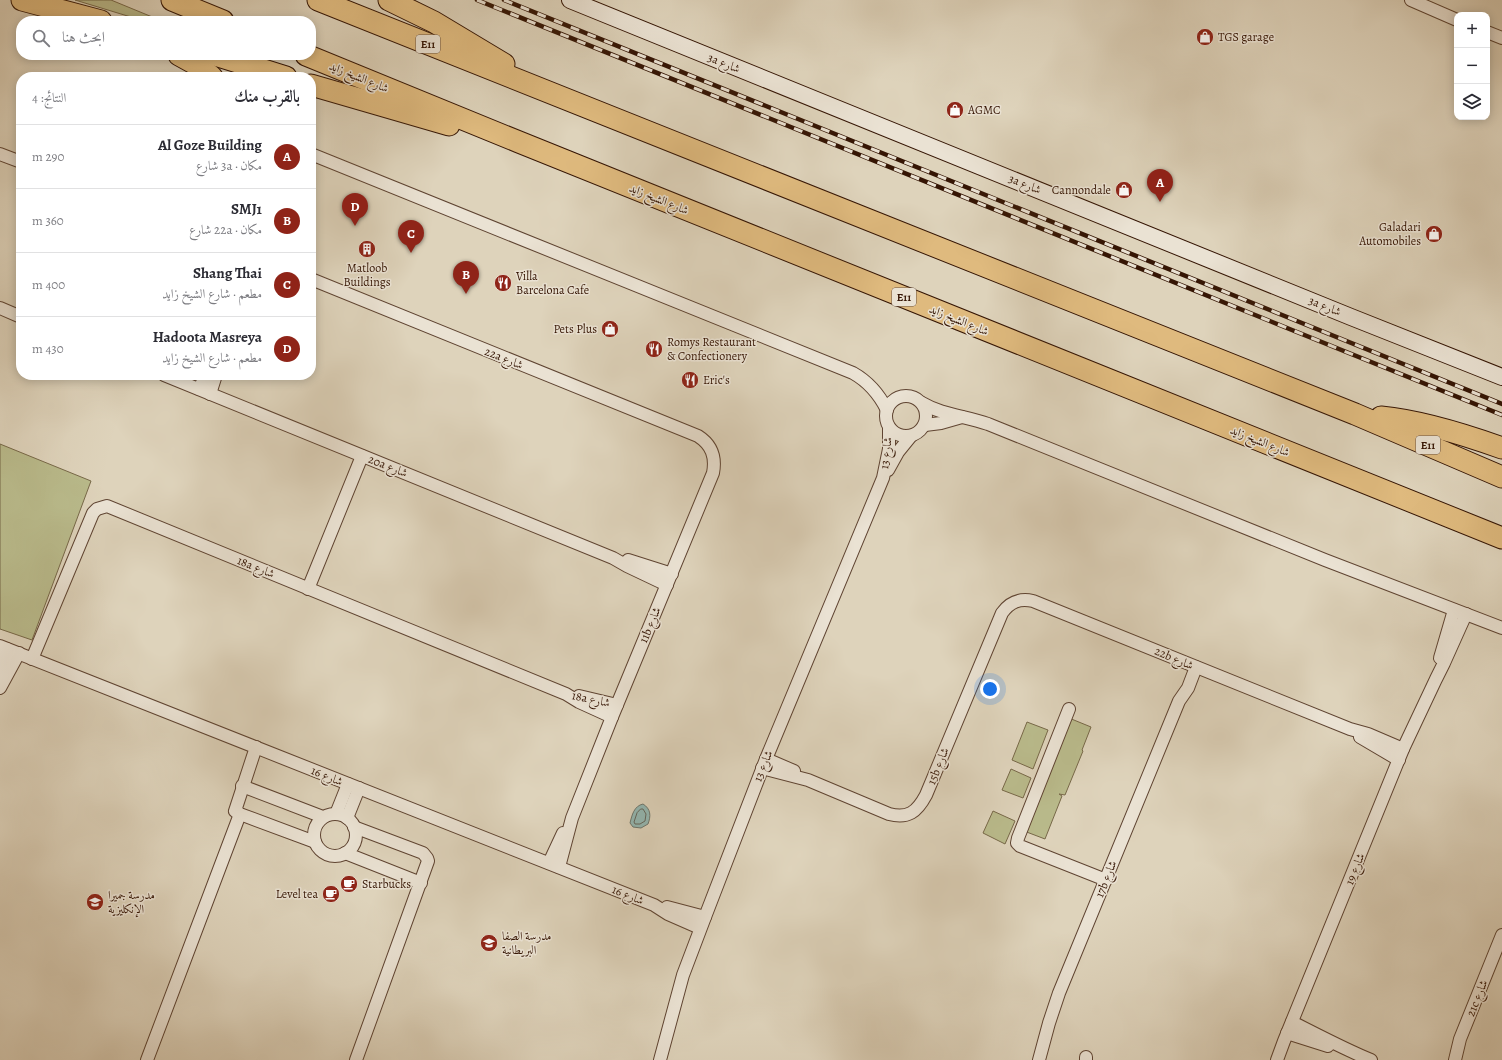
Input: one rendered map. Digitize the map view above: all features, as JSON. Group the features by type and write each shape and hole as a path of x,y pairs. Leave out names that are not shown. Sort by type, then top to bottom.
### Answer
{"highway":[{"path":"22,0 82,16"},
{"path":"172,0 211,16"},
{"name":"E11","path":"318,0 1354,414 1502,476"},
{"path":"389,0 462,37 539,88"},
{"name":"شارع الشيخ زايد","path":"316,59 1502,538"},
{"path":"188,60 206,72"},
{"path":"231,60 270,72"},
{"path":"316,86 428,120 519,142"},
{"path":"1354,414 1393,419 1445,429 1502,448"}],"street":[{"name":"3a شارع","path":"570,0 1502,377"},
{"path":"1411,0 1454,19"},
{"path":"1490,33 1502,38"},
{"path":"0,154 16,160"},
{"path":"316,156 853,373 873,388 887,410"},
{"name":"22a شارع","path":"316,281 698,436"},
{"path":"0,308 16,315"},
{"name":"20a شارع","path":"176,380 613,558 667,585"},
{"path":"199,389 204,380"},
{"path":"210,394 214,380"},
{"path":"922,403 926,410 927,418 925,425 921,430 911,436 899,436 889,428 886,416 890,403 902,396 910,396 937,410 964,416 988,424 1318,557 1502,628"},
{"path":"925,425 941,423 964,416"},
{"name":"شارع 13","path":"883,478 889,449 889,428"},
{"name":"11b شارع","path":"554,865 564,832 572,818 713,473 715,464 713,454 705,441 698,436"},
{"name":"شارع 13","path":"660,1060 683,976 764,763 883,478 898,452 911,436"},
{"path":"308,589 362,456"},
{"name":"18a شارع","path":"32,659 93,513 97,509 107,506 566,694 612,717"},
{"name":"20a شارع","path":"613,558 636,562 672,574"},
{"name":"22b شارع","path":"1002,613 1012,602 1026,599 1033,601 1350,729 1368,734 1401,755"},
{"name":"شارع 19","path":"1436,679 1437,667 1454,610"},
{"name":"15b شارع","path":"764,763 795,772 808,780 896,816 904,816 911,813 918,808 926,795 1002,613"},
{"name":"شارع 19","path":"1277,1060 1401,755 1466,614"},
{"path":"0,674 4,647"},
{"name":"شارع 16","path":"4,647 654,905 705,916"},
{"path":"0,688 19,653"},
{"name":"17b شارع","path":"1040,1060 1049,1023 1059,993 1179,701 1188,688 1192,665"},
{"name":"18a شارع","path":"566,694 617,705"},
{"path":"1069,709 1017,843 1020,846 1106,880"},
{"path":"256,747 234,808 235,812 315,842 322,851 328,854 340,855 345,853 350,849 355,839 346,820 353,786"},
{"path":"242,786 323,817"},
{"path":"147,1060 240,814"},
{"path":"315,842 314,831 316,826 323,817 330,814 425,855 427,858 428,864 356,1060"},
{"path":"345,853 421,883"},
{"name":"شارع 16","path":"654,905 668,914 700,928"},
{"name":"21c شارع","path":"1446,1060 1460,1039 1498,954 1501,939"},
{"path":"1290,1027 1328,1039 1343,1049 1371,1060"},
{"name":"21c شارع","path":"1455,1060 1460,1039"}],"green space":[{"path":"75,0 111,0 150,16 128,16"},
{"path":"0,444 91,481 32,640 0,629"},
{"path":"1069,718 1091,727 1065,795 1059,794 1062,796 1045,839 1024,831"},
{"path":"1027,722 1048,730 1033,769 1012,760"},
{"path":"1011,769 1031,778 1023,798 1002,790"},
{"path":"993,811 1015,821 1005,844 983,833"}],"water":[{"path":"643,804 648,808 650,813 648,824 641,828 633,827 630,823 635,809"}],"railway":[{"path":"477,0 1502,415"},
{"path":"504,0 1502,404"}],"place":[{"name":"TGS garage","path":"1205,37"},
{"name":"AGMC","path":"955,110"},
{"name":"Cannondale","path":"1124,190"},
{"name":"Al Goze Building","path":"1160,202"},
{"name":"Hadoota Masreya","path":"355,226"},
{"name":"Galadari Automobiles","path":"1434,234"},
{"name":"Matloob Buildings","path":"367,249"},
{"name":"Shang Thai","path":"411,253"},
{"name":"Villa Barcelona Cafe","path":"503,283"},
{"name":"SMJ1","path":"466,294"},
{"name":"Pets Plus","path":"610,329"},
{"name":"Romys Restaurant & Confectionery","path":"654,349"},
{"name":"Eric's","path":"690,380"},
{"name":"Starbucks","path":"349,884"},
{"name":"Level tea","path":"331,894"},
{"name":"مدرسة جميرا الإنكليزية","path":"95,902"},
{"name":"مدرسة الصفا البريطانية","path":"489,943"}]}
